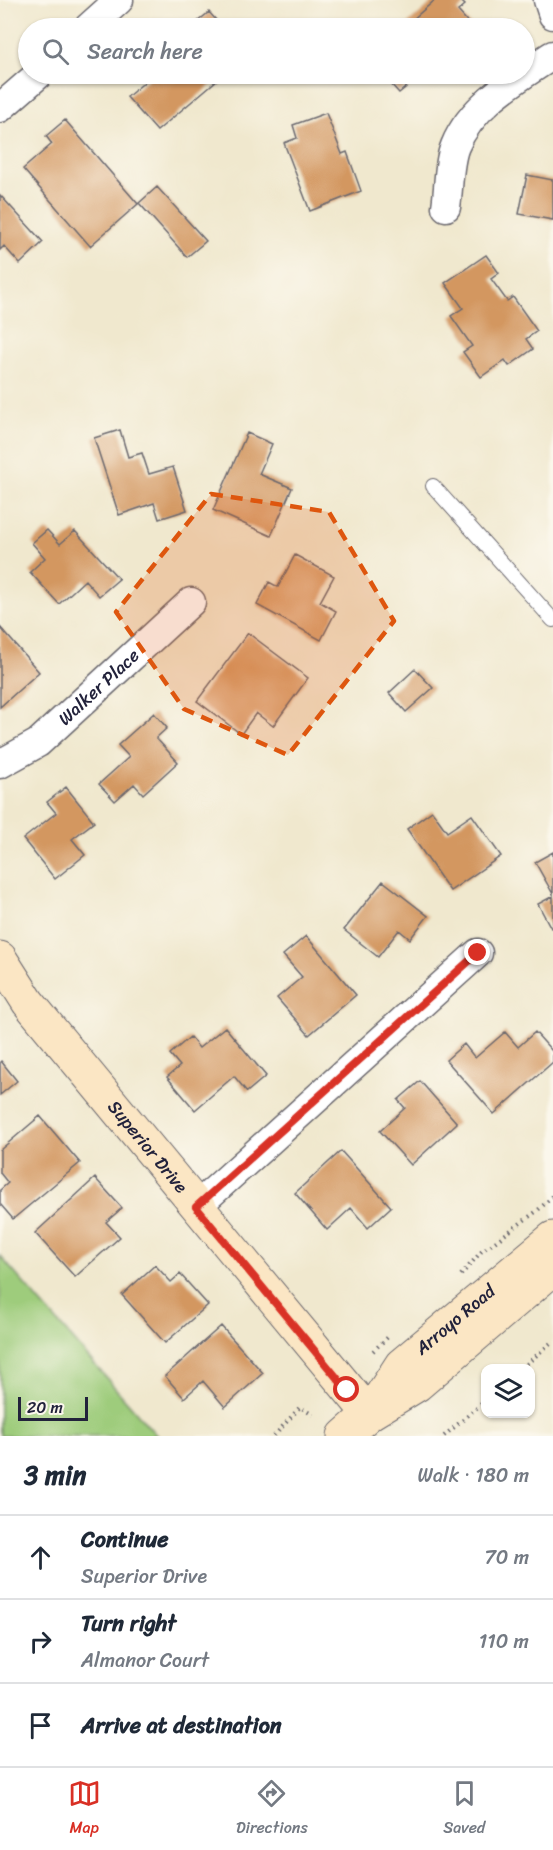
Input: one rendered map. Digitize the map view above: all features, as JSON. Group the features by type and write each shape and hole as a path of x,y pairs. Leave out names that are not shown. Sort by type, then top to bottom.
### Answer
{"street":[{"path":"99,18 119,0"},
{"path":"548,0 553,15"},
{"path":"535,67 553,55"},
{"path":"0,108 28,84"},
{"path":"446,207 454,147 478,110 509,84"},
{"name":"Walker Place","path":"0,764 38,743 191,602"},
{"path":"196,1207 478,953"},
{"name":"Superior Drive","path":"0,958 28,1002 369,1414"},
{"name":"Arroyo Road","path":"369,1414 401,1365 553,1238"},
{"name":"Arroyo Road","path":"344,1436 369,1414 417,1385 553,1269"}],"lane":[{"path":"433,486 553,620"}],"path":[{"path":"460,1276 481,1252 537,1211 553,1196"},
{"path":"374,1351 396,1330"},
{"path":"527,1364 553,1341"},
{"path":"444,1436 481,1404"},
{"path":"274,1436 300,1407 313,1415"}],"highlighted area":[{"path":"211,494 329,512 394,621 288,755 184,709 116,612"}],"green space":[{"path":"0,1256 157,1436 0,1436"}],"building":[{"path":"435,0 460,0 465,5 458,11 464,18 414,18"},
{"path":"209,12 214,18 202,18"},
{"path":"142,84 212,84 157,131 127,97"},
{"path":"391,84 410,84 399,93"},
{"path":"326,113 342,154 347,152 361,191 310,211 284,143 297,138 293,125"},
{"path":"65,120 138,204 90,246 23,169 52,144 46,136"},
{"path":"527,175 553,180 553,220 519,214"},
{"path":"157,187 206,241 187,257 139,203"},
{"path":"0,195 43,242 20,264 4,246 0,250"},
{"path":"486,255 499,273 491,279 507,301 513,297 537,331 526,339 533,349 509,366 505,360 481,377 463,352 472,346 451,316 463,308 445,283"},
{"path":"120,430 128,457 142,453 149,474 173,467 187,510 159,519 154,503 119,515 94,438"},
{"path":"247,433 272,444 259,474 292,488 271,536 213,510"},
{"path":"47,530 60,544 75,531 119,579 99,596 85,580 59,604 30,572 45,558 32,543"},
{"path":"295,555 334,576 320,602 336,611 321,640 257,605 269,582 278,587"},
{"path":"0,627 39,672 0,707"},
{"path":"248,633 308,678 273,726 256,713 241,734 197,701"},
{"path":"415,669 433,688 406,712 389,693"},
{"path":"154,713 167,728 156,738 178,762 143,794 134,784 115,801 99,784 129,757 118,745"},
{"path":"66,787 94,822 72,839 85,855 55,879 23,839 56,813 47,802"},
{"path":"432,811 447,832 472,815 501,856 450,891 407,829"},
{"path":"553,852 553,894 535,862"},
{"path":"383,881 428,916 410,939 399,930 378,957 344,930"},
{"path":"553,896 553,927 551,928 538,904"},
{"path":"306,936 356,995 309,1035 277,998 302,977 283,955"},
{"path":"225,1027 266,1076 247,1092 234,1076 195,1110 167,1077 180,1066 170,1054 190,1037 199,1048"},
{"path":"505,1032 518,1047 535,1032 553,1052 553,1062 494,1114 446,1060 464,1044 475,1058"},
{"path":"0,1062 17,1081 0,1095"},
{"path":"420,1081 457,1123 411,1165 380,1131 405,1108 398,1100"},
{"path":"40,1116 80,1163 13,1219 0,1204 0,1190 8,1183 0,1173 0,1150"},
{"path":"341,1151 391,1207 368,1228 351,1208 327,1230 295,1193"},
{"path":"95,1178 122,1208 106,1222 120,1237 75,1277 35,1233"},
{"path":"155,1265 171,1282 180,1274 208,1305 165,1343 122,1295"},
{"path":"221,1326 263,1373 225,1407 203,1381 184,1398 165,1376"}],"route":[{"path":"347,1390 196,1207 478,953"}]}
